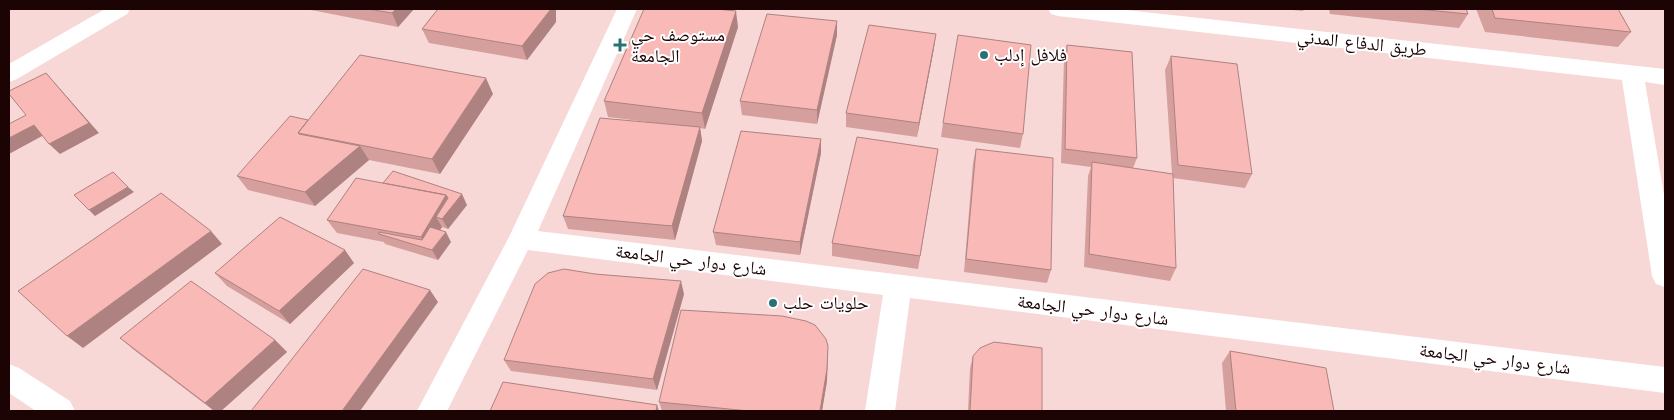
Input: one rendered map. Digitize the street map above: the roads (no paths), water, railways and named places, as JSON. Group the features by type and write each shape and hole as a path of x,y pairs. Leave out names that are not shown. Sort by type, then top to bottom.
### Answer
{"street":[{"path":"9,74 120,9"},
{"path":"432,411 521,239 627,9"},
{"name":"طريق الدفاع المدني","path":"1058,9 1102,11 1665,77"},
{"path":"1632,73 1665,276"},
{"name":"شارع دوار حي الجامعة","path":"521,239 1665,380"},
{"path":"880,411 898,286"},
{"path":"9,376 60,411"}],"place":[{"name":"مستوصف حي الجامعة","path":"620,45"},
{"name":"فلافل إدلب","path":"984,55"},
{"name":"حلويات حلب","path":"773,303"}]}
